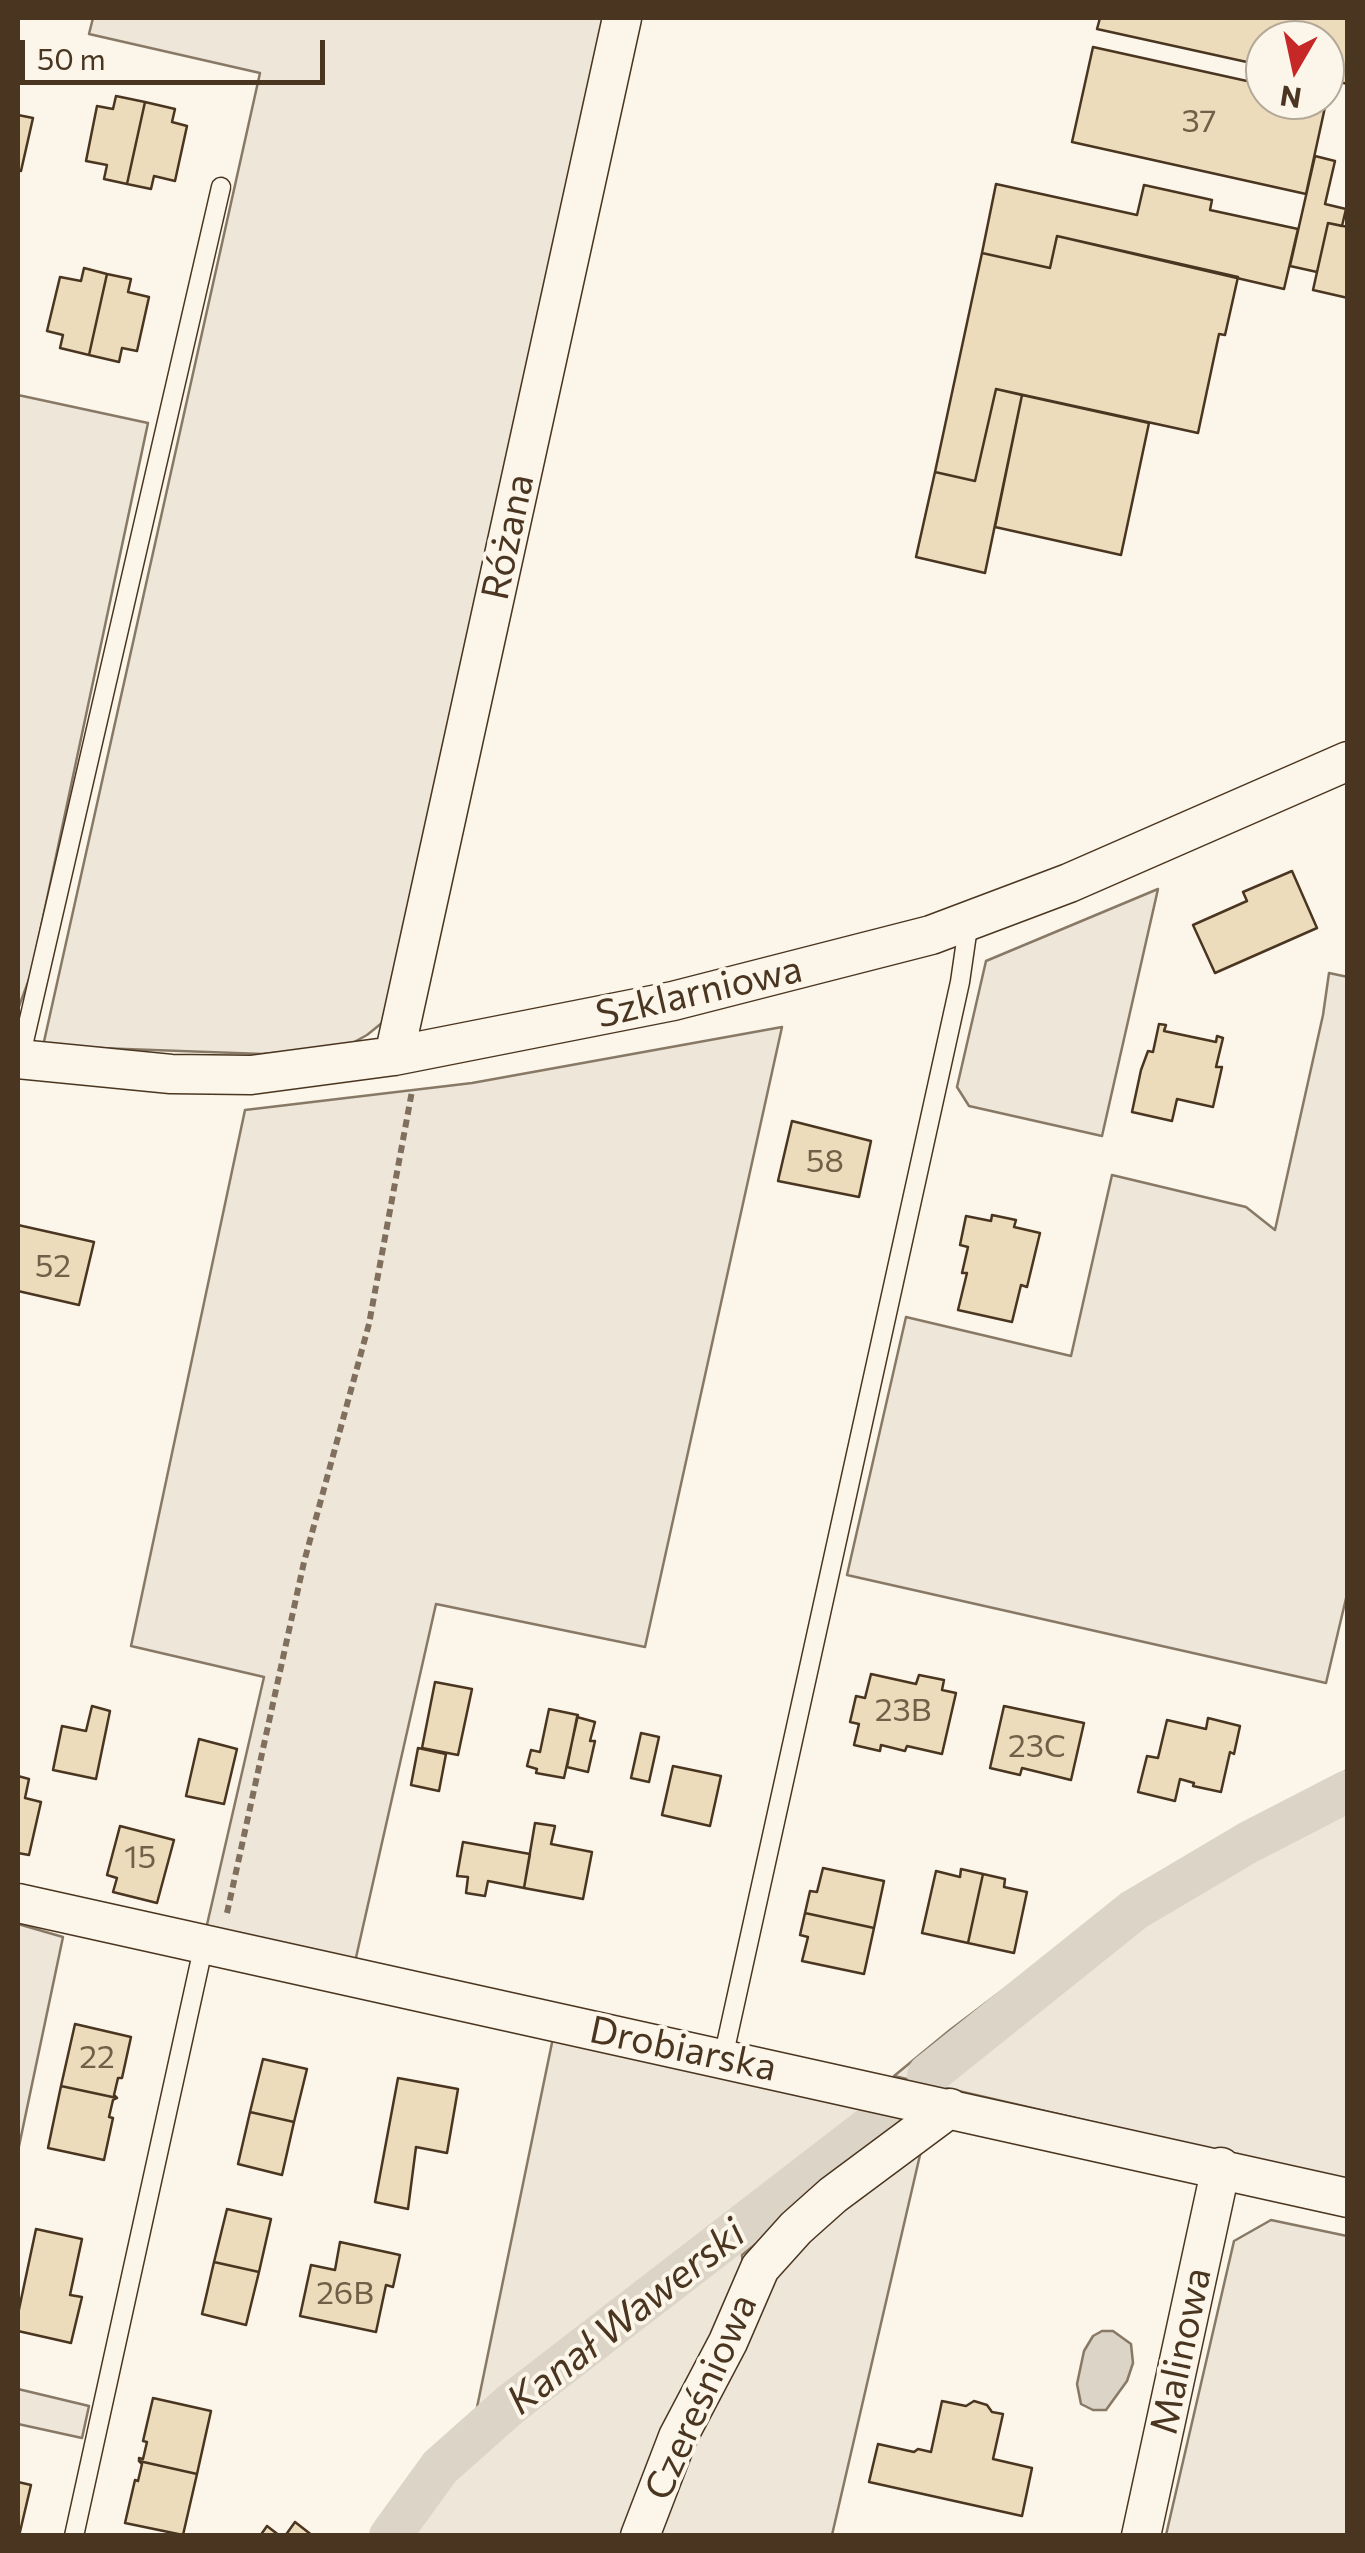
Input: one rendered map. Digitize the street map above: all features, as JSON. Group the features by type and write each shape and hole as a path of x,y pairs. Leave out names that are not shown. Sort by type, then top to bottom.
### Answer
{"street":[{"name":"Różana","path":"406,1054 622,18"},
{"name":"Szklarniowa","path":"18,1063 172,1074 251,1075 406,1054 674,1001 931,935 1070,883 1348,761"},
{"name":"Drobiarska","path":"18,1903 1348,2198"},
{"name":"Czereśniowa","path":"640,2536 678,2437 728,2342 760,2268 833,2194 950,2108"},
{"name":"Malinowa","path":"1140,2536 1221,2167"}],"lane":[{"path":"18,1063 221,186"},
{"path":"723,2058 960,982 969,920"},
{"path":"74,2536 212,1946"}],"path":[{"path":"212,1946 304,1562 369,1324 406,1054"}],"shaded area":[{"path":"93,18 605,18 393,1014 347,1046 263,1054 43,1046 260,73 89,34"},
{"path":"18,395 148,423 31,974 18,1009"},
{"path":"1158,889 1102,1136 969,1106 957,1087 986,961"},
{"path":"1329,973 1348,977 1348,1590 1326,1683 847,1575 906,1317 1071,1356 1112,1175 1246,1207 1275,1230"},
{"path":"782,1027 645,1647 436,1604 355,1962 206,1929 264,1677 131,1646 245,1110 472,1083"},
{"path":"1347,1770 1347,2181 894,2076 1147,1881"},
{"path":"18,1924 63,1937 18,2151"},
{"path":"554,2033 911,2118 742,2255 744,2283 628,2535 373,2536 433,2455 474,2422"},
{"path":"923,2142 832,2535 654,2536 703,2417 789,2254"},
{"path":"1271,2220 1347,2236 1347,2535 1166,2535 1234,2241"},
{"path":"1113,2331 1131,2344 1133,2363 1127,2381 1106,2410 1093,2410 1081,2404 1077,2384 1084,2351 1093,2336"},
{"path":"18,2389 89,2406 82,2438 18,2424"}],"building":[{"path":"1100,18 1348,18 1348,84 1345,20 1245,20 1245,62 1097,29"},
{"path":"1093,47 1245,81 1245,120 1322,120 1306,194 1072,142"},
{"path":"116,96 145,102 127,184 104,179 107,165 86,161 97,106 113,109"},
{"path":"145,102 175,109 172,122 187,126 175,181 154,176 151,189 127,184"},
{"path":"18,115 33,118 21,171 18,170"},
{"path":"1315,156 1335,161 1325,204 1346,209 1342,226 1328,223 1317,272 1290,266"},
{"path":"996,184 1137,215 1144,185 1212,200 1210,210 1298,229 1284,289 1057,236 1050,268 982,253"},
{"path":"1328,223 1348,227 1348,298 1313,290"},
{"path":"1057,236 1238,277 1225,335 1219,334 1198,433 996,389 975,481 935,472 982,253 1050,268"},
{"path":"84,268 107,274 89,355 60,348 63,335 47,331 60,277 81,281"},
{"path":"107,274 131,279 128,292 149,297 137,351 122,348 119,362 89,355"},
{"path":"996,389 1022,395 985,573 916,557 935,472 975,481"},
{"path":"1022,395 1149,423 1121,555 995,527"},
{"path":"1292,871 1317,928 1215,973 1193,925 1247,901 1243,892"},
{"path":"1159,1024 1166,1025 1164,1031 1216,1042 1217,1036 1223,1038 1216,1067 1222,1067 1213,1107 1177,1099 1172,1121 1132,1112 1141,1070 1148,1051 1153,1052"},
{"path":"792,1121 871,1141 859,1197 778,1181"},
{"path":"992,1215 1016,1220 1014,1227 1040,1233 1027,1287 1021,1285 1012,1322 958,1310 967,1273 962,1273 968,1247 960,1245 966,1216 991,1221"},
{"path":"18,1225 94,1242 79,1305 18,1291"},
{"path":"871,1674 916,1684 919,1675 944,1680 942,1690 956,1693 942,1754 907,1746 905,1751 881,1745 880,1751 854,1745 859,1724 850,1722 856,1696 865,1698"},
{"path":"435,1682 472,1689 458,1755 422,1748"},
{"path":"92,1706 110,1711 96,1779 53,1770 62,1726 86,1731"},
{"path":"1004,1706 1084,1723 1071,1780 1022,1768 1020,1775 990,1768"},
{"path":"549,1709 578,1715 564,1778 536,1773 537,1769 527,1766 531,1750 540,1752"},
{"path":"577,1717 595,1722 588,1772 567,1767"},
{"path":"1208,1718 1240,1726 1221,1792 1180,1779 1175,1801 1138,1792 1147,1756 1158,1758 1167,1720 1206,1729"},
{"path":"641,1733 659,1737 649,1782 631,1778"},
{"path":"199,1739 237,1749 224,1804 186,1796"},
{"path":"418,1748 446,1754 439,1791 411,1785"},
{"path":"673,1766 721,1776 710,1826 662,1815"},
{"path":"18,1776 29,1779 25,1798 41,1802 29,1855 18,1853"},
{"path":"535,1823 555,1826 551,1844 592,1852 583,1899 524,1888"},
{"path":"120,1826 174,1840 157,1903 113,1892 117,1878 107,1875"},
{"path":"463,1842 530,1854 524,1888 488,1881 485,1896 466,1893 468,1877 457,1876"},
{"path":"823,1868 884,1881 874,1928 805,1913 810,1891 817,1892"},
{"path":"961,1869 983,1874 968,1943 922,1933 936,1871 960,1877"},
{"path":"983,1874 1005,1879 1004,1887 1027,1892 1014,1953 968,1943"},
{"path":"805,1913 874,1928 864,1974 802,1961 808,1937 800,1935"},
{"path":"75,2024 131,2037 114,2095 117,2098 61,2086"},
{"path":"263,2059 307,2069 294,2122 250,2112"},
{"path":"398,2078 458,2089 447,2153 416,2147 408,2209 375,2202"},
{"path":"61,2086 117,2098 109,2117 113,2118 104,2160 48,2148"},
{"path":"250,2112 294,2122 282,2175 238,2164"},
{"path":"227,2209 271,2219 259,2272 214,2262"},
{"path":"36,2229 82,2239 70,2295 82,2297 71,2343 18,2331"},
{"path":"340,2242 400,2255 393,2287 386,2285 376,2332 300,2316 311,2265 335,2270"},
{"path":"214,2262 259,2272 246,2325 202,2314"},
{"path":"153,2398 211,2411 197,2474 139,2461 147,2442 143,2441"},
{"path":"942,2401 966,2406 974,2401 1003,2414 993,2459 1032,2468 1022,2516 869,2482 878,2444 931,2452"},
{"path":"139,2461 197,2474 183,2535 125,2523 142,2464"},
{"path":"18,2482 31,2485 19,2536 18,2536"},
{"path":"295,2522 313,2536 285,2536"},
{"path":"267,2526 280,2536 260,2536"}],"waterway":[{"name":"Kanał Wawerski","path":"928,2075 1134,1910 1249,1842 1348,1791"},
{"name":"Kanał Wawerski","path":"390,2536 440,2467 511,2404 882,2118"}]}
